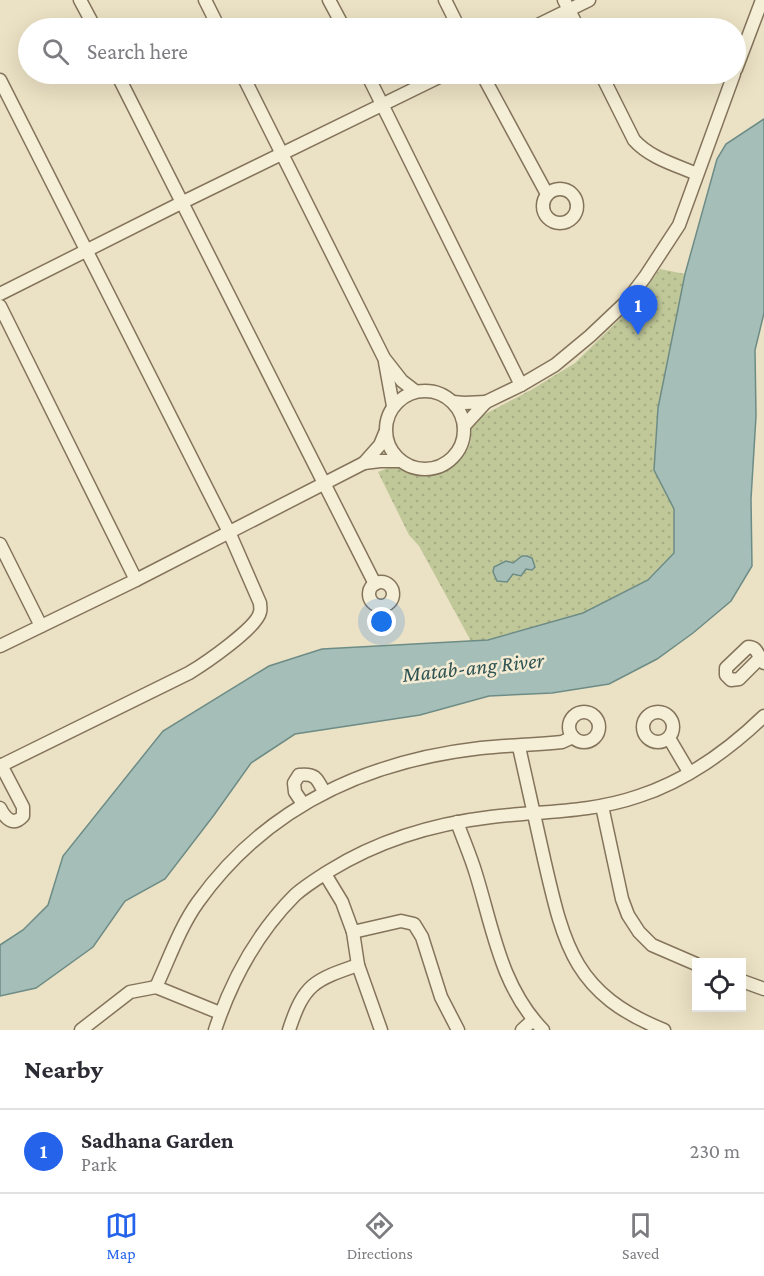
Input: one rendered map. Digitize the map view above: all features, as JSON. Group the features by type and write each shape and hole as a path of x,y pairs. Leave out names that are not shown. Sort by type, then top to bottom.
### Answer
{"street":[{"path":"80,0 89,18"},
{"path":"205,0 214,18"},
{"path":"330,0 339,18"},
{"path":"445,0 454,18"},
{"path":"547,18 566,5 589,0"},
{"path":"746,41 762,0"},
{"path":"0,80 229,532 260,603 260,614 254,621 212,658 189,673 1,766 23,807 23,816 13,821 6,818 0,808"},
{"path":"122,84 375,584"},
{"path":"247,84 384,358 402,381 415,391"},
{"path":"372,84 521,386"},
{"path":"0,294 424,84"},
{"path":"487,84 547,194"},
{"path":"606,84 634,140 640,147 648,153 697,174"},
{"path":"453,402 461,413 464,436 460,448 453,457 444,464 422,469 400,461 390,450 385,433 385,422 393,406 405,395 415,391 429,390 453,402 486,402 521,386 555,365 626,302 660,256 679,225 730,84"},
{"path":"0,306 136,580"},
{"path":"384,358 393,406"},
{"path":"464,426 486,402"},
{"path":"364,463 380,445 385,433"},
{"path":"0,646 136,580 364,463 380,460 400,461"},
{"path":"0,544 41,626"},
{"path":"215,1030 238,972 272,921 297,893 344,862 394,838 428,827 491,817 602,806 640,796 689,772 731,745 764,716"},
{"path":"156,987 178,936 203,895 230,861 263,831 303,804 324,792 375,771 407,762 481,748 519,747 562,742 573,737"},
{"path":"669,738 689,772"},
{"path":"519,747 557,918 578,966 600,992 620,1008 664,1030"},
{"path":"303,804 295,792 294,783 298,775 309,774 317,778 324,792"},
{"path":"602,806 628,915 639,932 652,945 692,962"},
{"path":"456,822 476,873 500,959 512,987 533,1020 543,1030"},
{"path":"325,874 342,902 353,932 358,965 381,1030"},
{"path":"353,932 401,921 414,924 422,937 441,997 458,1030"},
{"path":"289,1030 297,1006 308,988 326,976 358,965"},
{"path":"746,983 764,989"},
{"path":"81,1030 130,992 156,987 220,1013"},
{"path":"522,1030 533,1020"}],"green space":[{"path":"660,269 685,274 658,408 654,470 674,509 674,553 648,580 583,613 488,640 471,641 419,546 409,535 378,472 395,465 414,474 426,476 442,473 456,464 470,444 472,421 531,390 575,363 631,308"}],"water":[{"name":"Matab-ang River","path":"764,119 764,313 755,350 756,416 751,499 752,566 731,601 657,659 609,684 552,693 489,696 420,715 295,734 251,763 165,879 125,901 93,947 36,988 0,996 0,945 23,930 48,905 63,856 163,731 269,666 322,649 488,640 583,613 648,580 674,553 674,509 654,470 658,408 685,274 717,159 726,144"},
{"path":"522,556 532,558 535,567 532,570 526,569 521,576 513,574 507,582 497,581 493,572 494,567 506,561 513,563"}],"place":[{"name":"Sadhana Garden","path":"638,335"}]}
